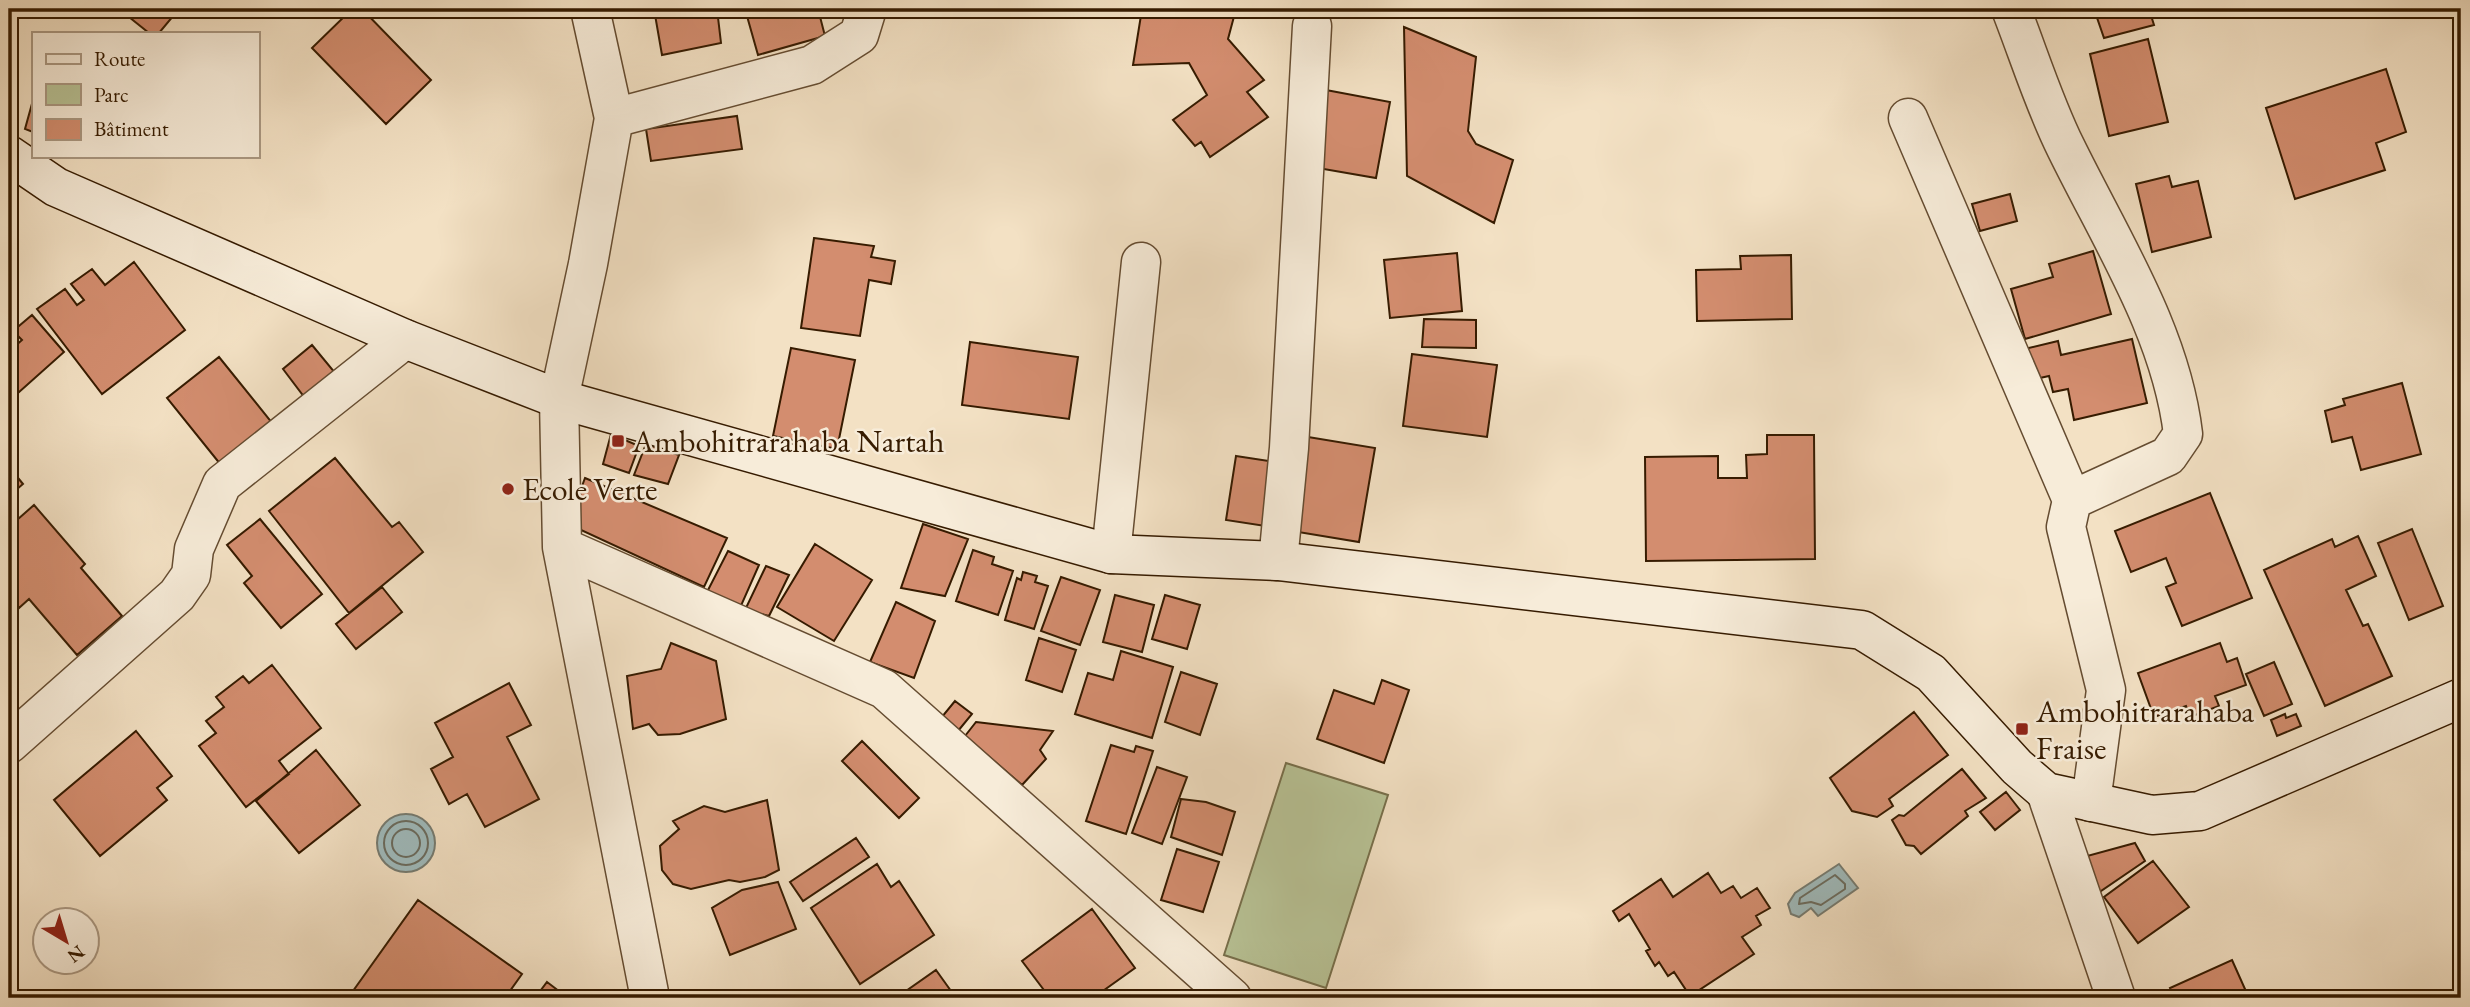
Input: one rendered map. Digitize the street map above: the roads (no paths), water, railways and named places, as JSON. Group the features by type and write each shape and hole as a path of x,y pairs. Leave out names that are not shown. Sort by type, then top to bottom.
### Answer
{"street":[{"path":"590,9 614,118 588,264 559,399 562,547 650,998"},
{"path":"614,118 812,65 859,35 867,9"},
{"path":"2011,9 2064,145 2139,292 2179,396 2183,435 2168,456 2072,500"},
{"path":"1279,562 1290,435 1312,26"},
{"path":"1908,118 2072,500 2066,527 2106,690 2091,802"},
{"path":"9,155 56,187 405,339 559,399 1111,554 1279,562 1862,630 1931,673 2017,767 2046,792 2091,802 2152,815 2200,811 2461,698"},
{"path":"1111,554 1140,262"},
{"path":"9,744 177,594 191,575 194,548 222,484 405,339"},
{"path":"562,547 884,689 1232,998"},
{"path":"2046,792 2116,998"}],"water":[{"path":"400,814 412,814 427,822 435,837 435,849 427,864 412,872 400,872 385,864 377,849 377,837 385,822"},
{"path":"1839,864 1858,888 1818,916 1811,908 1799,917 1791,914 1788,904 1795,893"}],"place":[{"name":"Ambohitrarahaba Nartah","path":"618,441"},
{"name":"Ecole Verte","path":"508,489"},
{"name":"Ambohitrarahaba Fraise","path":"2022,729"}]}
